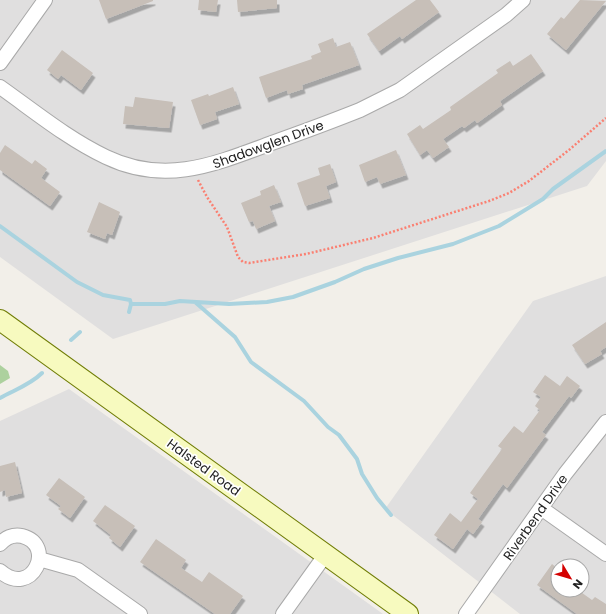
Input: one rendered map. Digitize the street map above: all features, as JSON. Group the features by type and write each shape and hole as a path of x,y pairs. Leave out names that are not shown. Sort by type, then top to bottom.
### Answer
{"street":[{"path":"0,63 45,0"},
{"name":"Shadowglen Drive","path":"0,86 64,132 107,158 139,169 176,171 196,169 229,159 360,110 382,100 506,15 523,0"},
{"name":"Halsted Road","path":"0,320 408,614"},
{"name":"Riverbend Drive","path":"466,614 541,508 606,422"},
{"path":"541,508 606,554"},
{"path":"0,544 11,536 28,538 34,543 38,551 39,559 36,568 31,574 24,578 15,579 7,577 0,571"},
{"path":"283,614 326,554"},
{"path":"39,559 78,570 140,614"}],"path":[{"path":"196,169 199,184 227,227 238,257 243,262 249,263 306,254 372,238 489,201 509,193 529,181 569,150 606,118"}],"shaded area":[{"path":"0,0 606,0 606,161 587,186 113,339 0,257"},
{"path":"606,276 606,614 520,614 385,509 533,301"},
{"path":"69,389 383,614 0,614 0,421"}],"green space":[{"path":"0,365 8,371 10,378 0,384"}],"building":[{"path":"99,0 153,0 153,1 106,19"},
{"path":"199,0 218,0 216,12 198,10"},
{"path":"237,0 277,0 277,8 238,12"},
{"path":"416,0 430,0 439,12 402,39 400,36 379,51 367,34"},
{"path":"580,0 606,1 566,50 547,34 561,17 564,19"},
{"path":"333,38 336,47 350,42 359,65 302,85 303,89 288,94 287,90 266,98 259,77 312,59 311,56 321,52 318,44"},
{"path":"62,50 93,73 81,90 61,75 58,79 47,70"},
{"path":"531,54 543,71 500,101 502,105 477,123 475,120 464,128 462,126 443,139 449,147 433,158 427,150 420,155 407,134 420,125 423,129 451,110 450,107 498,73 496,70 510,61 513,66"},
{"path":"233,87 239,104 215,112 217,119 200,125 191,100 208,94 209,96"},
{"path":"135,97 173,102 169,128 123,124 125,106 133,107"},
{"path":"5,145 32,164 35,160 47,169 41,178 60,192 50,206 0,170 0,153"},
{"path":"396,150 406,175 380,184 377,177 365,182 359,165"},
{"path":"330,164 336,182 326,186 330,198 305,206 297,183 320,175 318,168"},
{"path":"274,185 281,202 269,206 275,221 256,229 253,221 249,222 241,203 261,195 260,191"},
{"path":"99,202 120,212 112,235 107,233 105,239 87,232"},
{"path":"606,322 606,347 600,351 602,354 585,364 572,345"},
{"path":"545,375 560,386 567,376 580,386 571,398 569,396 542,432 546,435 507,488 503,484 478,519 482,522 473,534 467,529 453,549 434,535 450,513 461,522 478,499 470,493 502,449 498,446 514,426 523,433 540,410 535,406 541,397 533,392"},
{"path":"15,462 22,493 6,497 5,490 0,492 0,466"},
{"path":"59,478 85,497 70,518 58,509 61,506 46,495"},
{"path":"105,505 135,526 120,547 109,538 111,535 93,521"},
{"path":"156,539 186,560 181,568 202,582 209,572 243,596 230,614 215,614 140,562"},
{"path":"550,567 550,594 537,585"},
{"path":"595,597 606,604 606,614 577,614 555,598 589,598 592,600"}],"waterway":[{"path":"131,304 165,304 180,301 229,304 267,302 293,297 335,282 364,269 398,258 453,244 499,226 543,199 553,189 606,151"},
{"path":"0,226 77,282 103,295 130,300 131,304 129,312"},
{"path":"195,302 235,337 251,362 304,401 328,427 339,435 357,459 362,474 377,498 391,515"},
{"path":"71,340 80,332"},
{"path":"0,398 27,384 42,373"}]}
